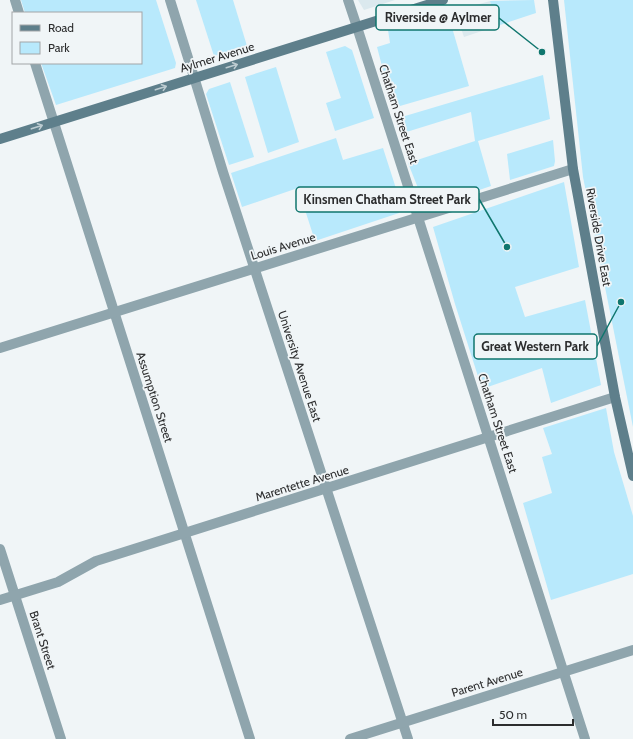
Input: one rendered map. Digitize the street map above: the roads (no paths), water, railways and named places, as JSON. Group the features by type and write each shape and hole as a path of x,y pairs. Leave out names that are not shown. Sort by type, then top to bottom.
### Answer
{"main road":[{"name":"Aylmer Avenue","path":"0,139 443,0"},
{"name":"Riverside Drive East","path":"553,0 573,169 615,397 633,476"}],"street":[{"path":"15,0 19,12"},
{"name":"University Avenue East","path":"170,0 255,269 408,739"},
{"name":"Chatham Street East","path":"348,0 585,739"},
{"name":"Assumption Street","path":"35,64 250,739"},
{"name":"Louis Avenue","path":"0,348 573,169"},
{"name":"Marentette Avenue","path":"0,600 58,582 96,561 327,490 615,397"},
{"name":"Brant Street","path":"0,549 61,739"},
{"name":"Parent Avenue","path":"350,739 633,650"}],"place":[{"name":"Riverside @ Aylmer","path":"542,52"},
{"name":"Kinsmen Chatham Street Park","path":"507,247"},
{"name":"Great Western Park","path":"621,302"}]}
